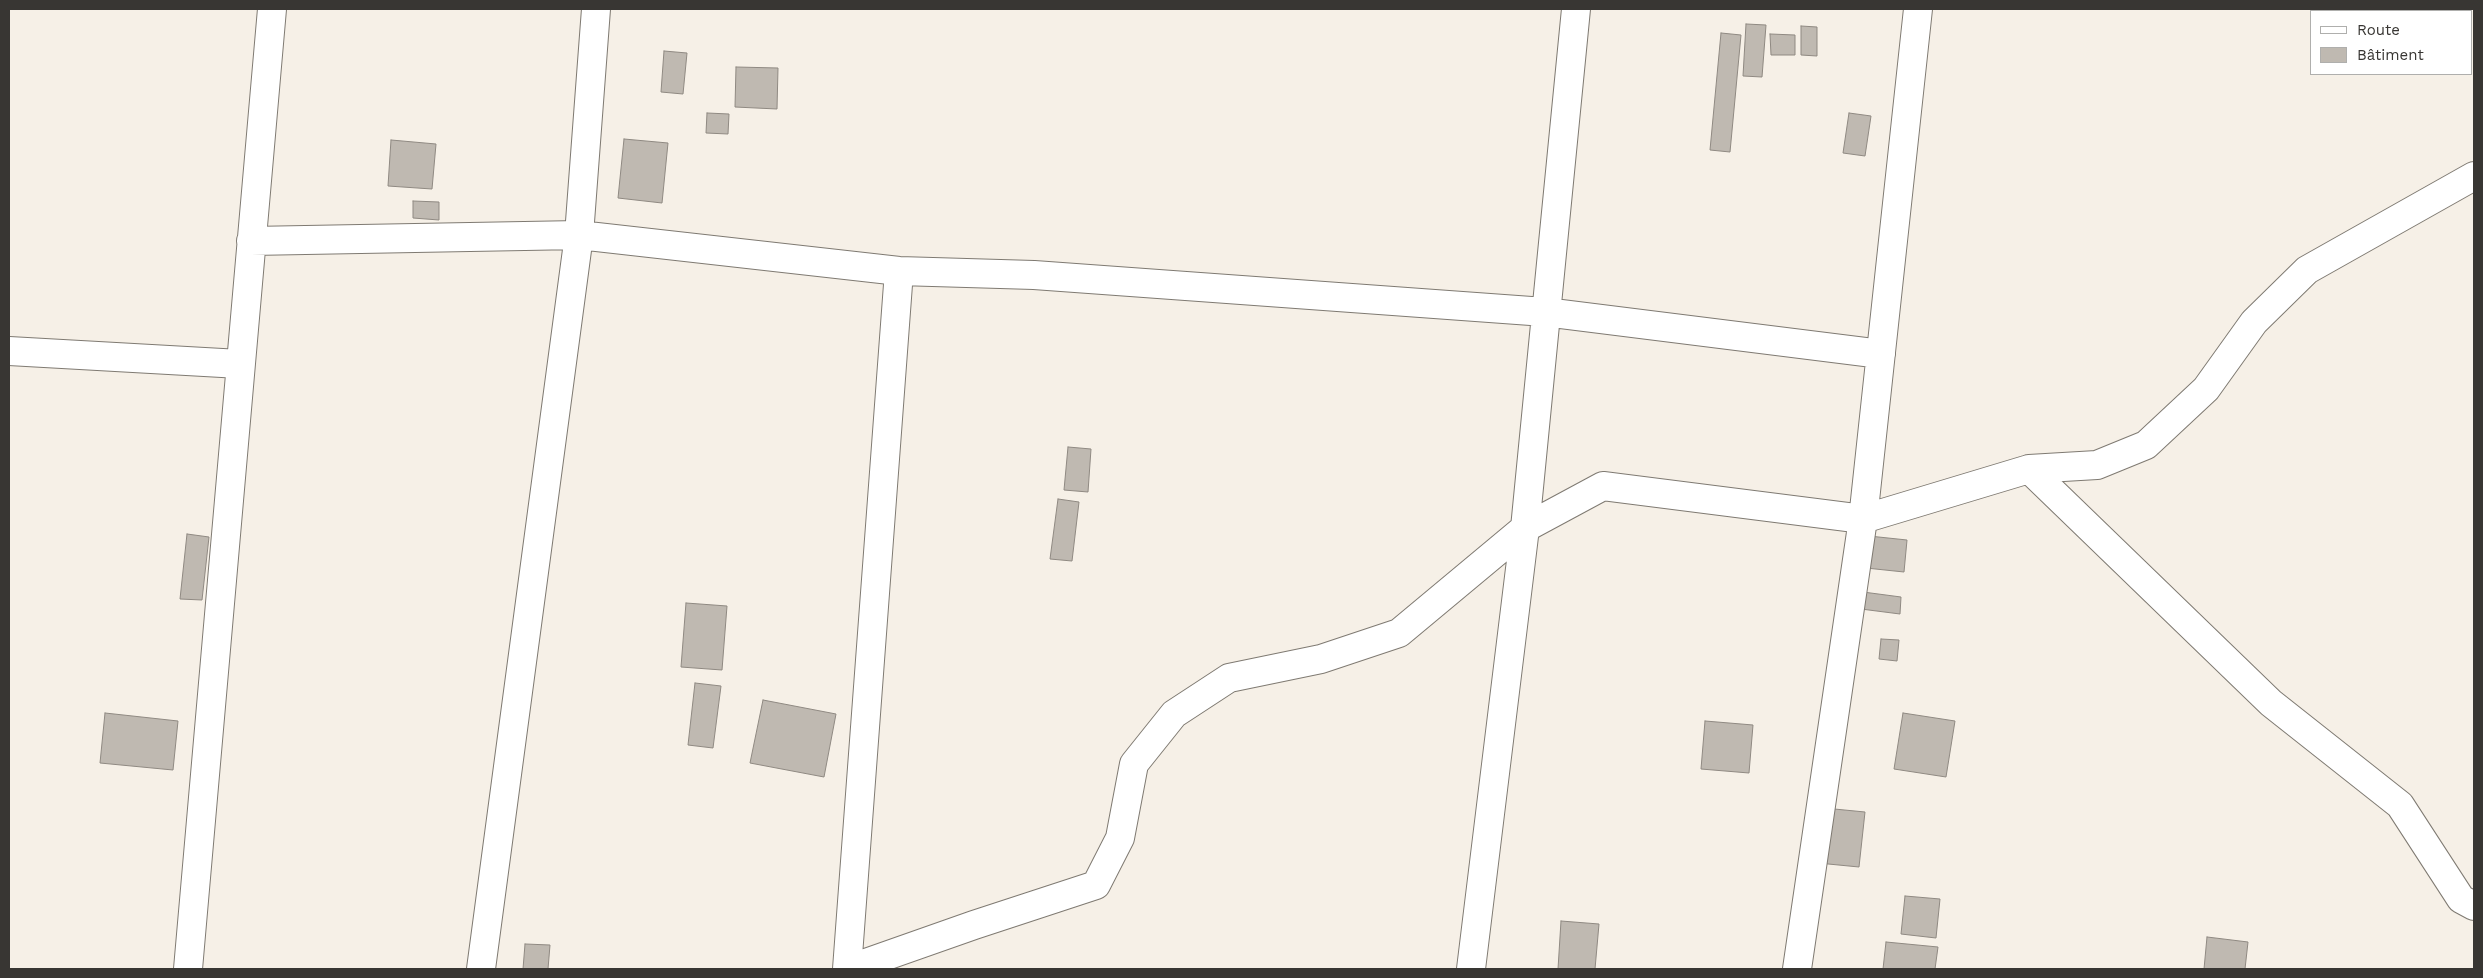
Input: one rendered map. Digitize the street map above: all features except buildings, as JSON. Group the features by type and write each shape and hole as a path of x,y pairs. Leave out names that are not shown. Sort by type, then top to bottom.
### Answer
{"street":[{"path":"188,969 272,9"},
{"path":"481,969 579,235 596,9"},
{"path":"1471,969 1524,528 1576,9"},
{"path":"1797,969 1863,519 1918,9"},
{"path":"899,271 848,969 1096,885 1120,838 1134,764 1174,714 1229,678 1321,660 1399,633 1524,528 1603,486 1863,519 2029,469 2097,465 2146,445 2206,389 2254,322 2308,270 2474,176"},
{"path":"251,241 579,235 899,271 1034,275 1545,312 1880,354"},
{"path":"9,352 240,364"},
{"path":"2029,469 2271,703 2400,806 2460,899 2474,906"}]}
